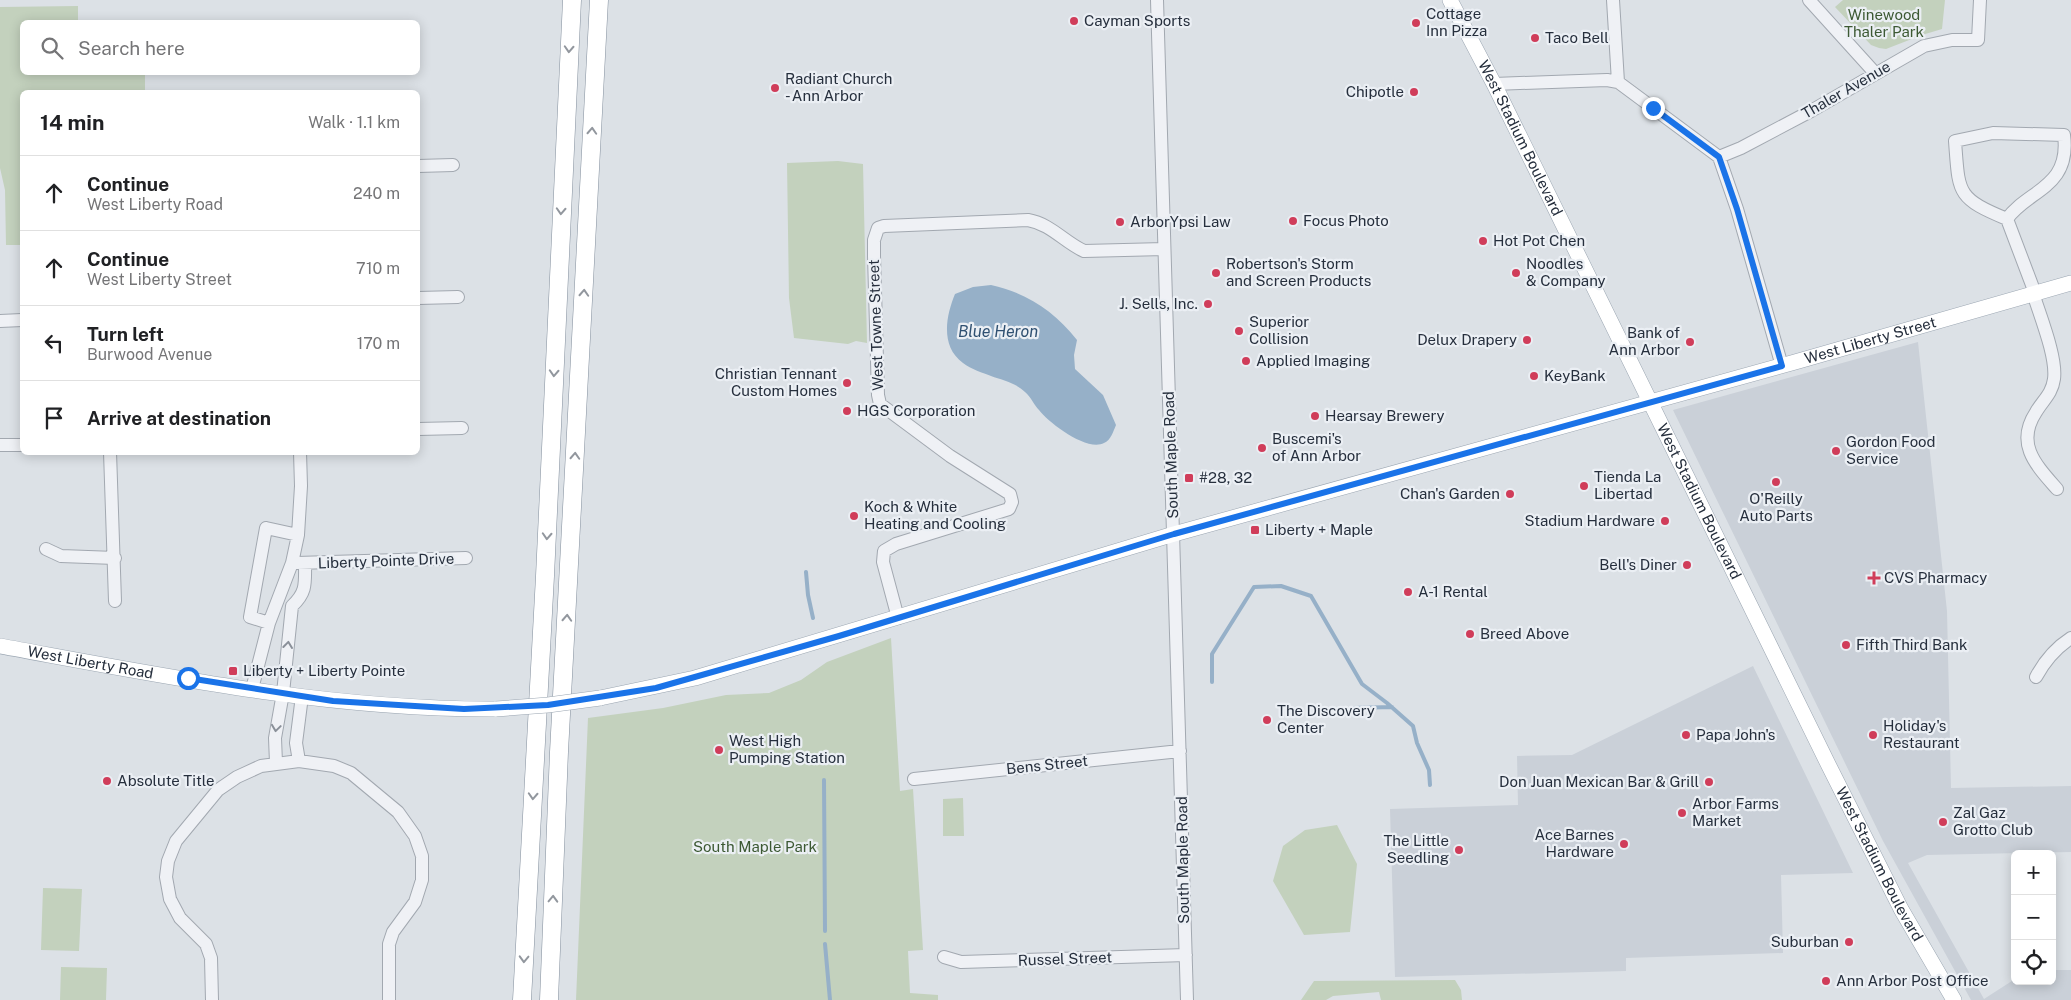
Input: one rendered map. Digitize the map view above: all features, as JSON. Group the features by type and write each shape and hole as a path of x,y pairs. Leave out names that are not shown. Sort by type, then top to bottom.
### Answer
{"highway":[{"path":"522,1000 546,566 572,0"},
{"path":"549,1000 559,752 599,0"}],"main road":[{"name":"West Stadium Boulevard","path":"1450,0 1494,84 1649,402 1901,909 1954,1000"},
{"name":"West Liberty Street","path":"600,698 695,678 1174,534 1782,366 2071,283"},
{"name":"West Liberty Road","path":"0,646 252,689 377,704 496,709 600,698"}],"street":[{"name":"South Maple Road","path":"1157,0 1187,1000"},
{"path":"1613,0 1618,82"},
{"path":"1809,0 1875,73"},
{"name":"Thaler Avenue","path":"1719,157 1741,148 1811,111 1924,46 1952,40 1978,40 1980,0"},
{"path":"1494,84 1607,80 1618,82 1719,157 1737,209 1782,366"},
{"path":"2007,219 2011,213 2046,190 2064,173 2068,157 2064,135 1993,132 1955,141 1958,180 1965,196 1979,208 2007,219 2034,293 2054,362 2054,379 2050,394 2036,412 2027,429 2027,445 2034,463 2057,490"},
{"path":"420,166 452,165"},
{"name":"West Towne Street","path":"898,618 883,562 884,551 896,544 1009,509 1012,502 1010,494 950,456 880,404 878,395 874,248 874,240 878,228 884,226 1028,220 1049,226 1084,251 1164,249"},
{"path":"420,298 458,297"},
{"path":"0,320 20,320"},
{"path":"420,429 462,428"},
{"path":"0,445 20,445"},
{"path":"110,455 115,601"},
{"path":"252,689 269,623 292,563 298,535 301,486 300,455"},
{"path":"269,623 250,617 266,528 298,535"},
{"path":"46,549 61,556 115,558"},
{"name":"Liberty Pointe Drive","path":"292,563 466,558"},
{"name":"Liberty Pointe Drive","path":"276,763 275,738 292,606 302,597 305,582 305,564"},
{"path":"2036,677 2041,668 2071,638"},
{"path":"299,761 296,743 302,696"},
{"name":"Bens Street","path":"914,779 1180,751"},
{"path":"212,1000 211,958 206,944 180,918 170,899 166,877 168,861 176,841 218,790 237,776 261,766 299,761 334,766 351,773 398,812 415,836 422,856 422,880 415,902 393,932 388,944 388,1000"},
{"name":"Russel Street","path":"944,957 961,962 1186,955"}],"shaded area":[{"path":"1918,342 1947,611 1951,788 2071,786 2071,852 2011,850 2011,853 1927,855 1908,863 1984,999 2011,982 2011,985 2056,985 2056,970 2071,970 2071,1000 1971,1000 1883,841 1673,410"},
{"path":"1753,666 1853,873 1781,875 1783,953 1626,958 1626,971 1395,977 1390,809 1518,805 1517,756 1572,755"}],"green space":[{"name":"Winewood Thaler Park","path":"1843,0 1945,0 1942,29 1886,49 1879,48 1871,45 1835,7"},
{"path":"78,6 78,20 20,20 20,75 145,75 145,90 20,90 20,245 6,245 5,190 0,168 0,7"},
{"path":"838,161 863,164 867,343 856,341 848,344 794,338 789,298 787,163"},
{"name":"South Maple Park","path":"891,638 900,791 913,789 923,950 908,951 910,993 938,995 938,1000 576,1000 588,718 663,708 726,695 769,693 801,680 827,662"},
{"path":"963,798 964,836 943,836 943,799"},
{"path":"1337,825 1357,864 1350,932 1304,935 1273,881 1283,846 1305,830"},
{"path":"43,888 82,889 79,951 41,950"},
{"path":"61,967 107,968 106,1000 60,1000"},
{"path":"1455,980 1461,990 1462,1000 1381,1000 1379,992 1333,996 1326,1000 1301,1000 1314,981"}],"water":[{"name":"Blue Heron","path":"991,285 1028,298 1039,305 1059,320 1077,340 1074,355 1075,369 1103,395 1116,425 1112,436 1106,442 1097,445 1069,435 1044,416 1029,396 1017,386 984,374 963,363 956,356 951,348 947,330 949,312 955,294 973,287"}],"waterway":[{"path":"806,572 813,618"},
{"path":"1212,682 1212,654 1254,587 1281,586 1311,596 1362,684 1413,726 1417,743 1429,770 1430,785"},
{"path":"1353,708 1392,707"},
{"path":"824,780 825,931"},
{"path":"825,944 830,1000"}],"place":[{"name":"Cayman Sports","path":"1074,21"},
{"name":"Cottage Inn Pizza","path":"1416,23"},
{"name":"Taco Bell","path":"1535,38"},
{"name":"Radiant Church - Ann Arbor","path":"775,88"},
{"name":"Chipotle","path":"1414,92"},
{"name":"Focus Photo","path":"1293,221"},
{"name":"ArborYpsi Law","path":"1120,222"},
{"name":"Hot Pot Chen","path":"1483,241"},
{"name":"Robertson's Storm and Screen Products","path":"1216,273"},
{"name":"Noodles & Company","path":"1516,273"},
{"name":"J. Sells, Inc.","path":"1208,304"},
{"name":"Superior Collision","path":"1239,331"},
{"name":"Delux Drapery","path":"1527,340"},
{"name":"Bank of Ann Arbor","path":"1690,342"},
{"name":"Applied Imaging","path":"1246,361"},
{"name":"KeyBank","path":"1534,376"},
{"name":"Christian Tennant Custom Homes","path":"847,383"},
{"name":"HGS Corporation","path":"847,411"},
{"name":"Hearsay Brewery","path":"1315,416"},
{"name":"Buscemi's of Ann Arbor","path":"1262,448"},
{"name":"Gordon Food Service","path":"1836,451"},
{"name":"#28, 32","path":"1189,478"},
{"name":"O'Reilly Auto Parts","path":"1776,482"},
{"name":"Tienda La Libertad","path":"1584,486"},
{"name":"Chan's Garden","path":"1510,494"},
{"name":"Koch & White Heating and Cooling","path":"854,516"},
{"name":"Stadium Hardware","path":"1665,521"},
{"name":"Liberty + Maple","path":"1255,530"},
{"name":"Bell's Diner","path":"1687,565"},
{"name":"CVS Pharmacy","path":"1874,578"},
{"name":"A-1 Rental","path":"1408,592"},
{"name":"Breed Above","path":"1470,634"},
{"name":"Fifth Third Bank","path":"1846,645"},
{"name":"Liberty + Liberty Pointe","path":"233,671"},
{"name":"The Discovery Center","path":"1267,720"},
{"name":"Papa John's","path":"1686,735"},
{"name":"Holiday's Restaurant","path":"1873,735"},
{"name":"West High Pumping Station","path":"719,750"},
{"name":"Absolute Title","path":"107,781"},
{"name":"Don Juan Mexican Bar & Grill","path":"1709,782"},
{"name":"Arbor Farms Market","path":"1682,813"},
{"name":"Zal Gaz Grotto Club","path":"1943,822"},
{"name":"Ace Barnes Hardware","path":"1624,844"},
{"name":"The Little Seedling","path":"1459,850"},
{"name":"Suburban","path":"1849,942"},
{"name":"Ann Arbor Post Office","path":"1826,981"}],"route":[{"path":"188,678 333,701 464,709 496,709 548,705 656,688 839,636 1174,534 1782,366 1737,209 1719,157 1653,108"}]}
